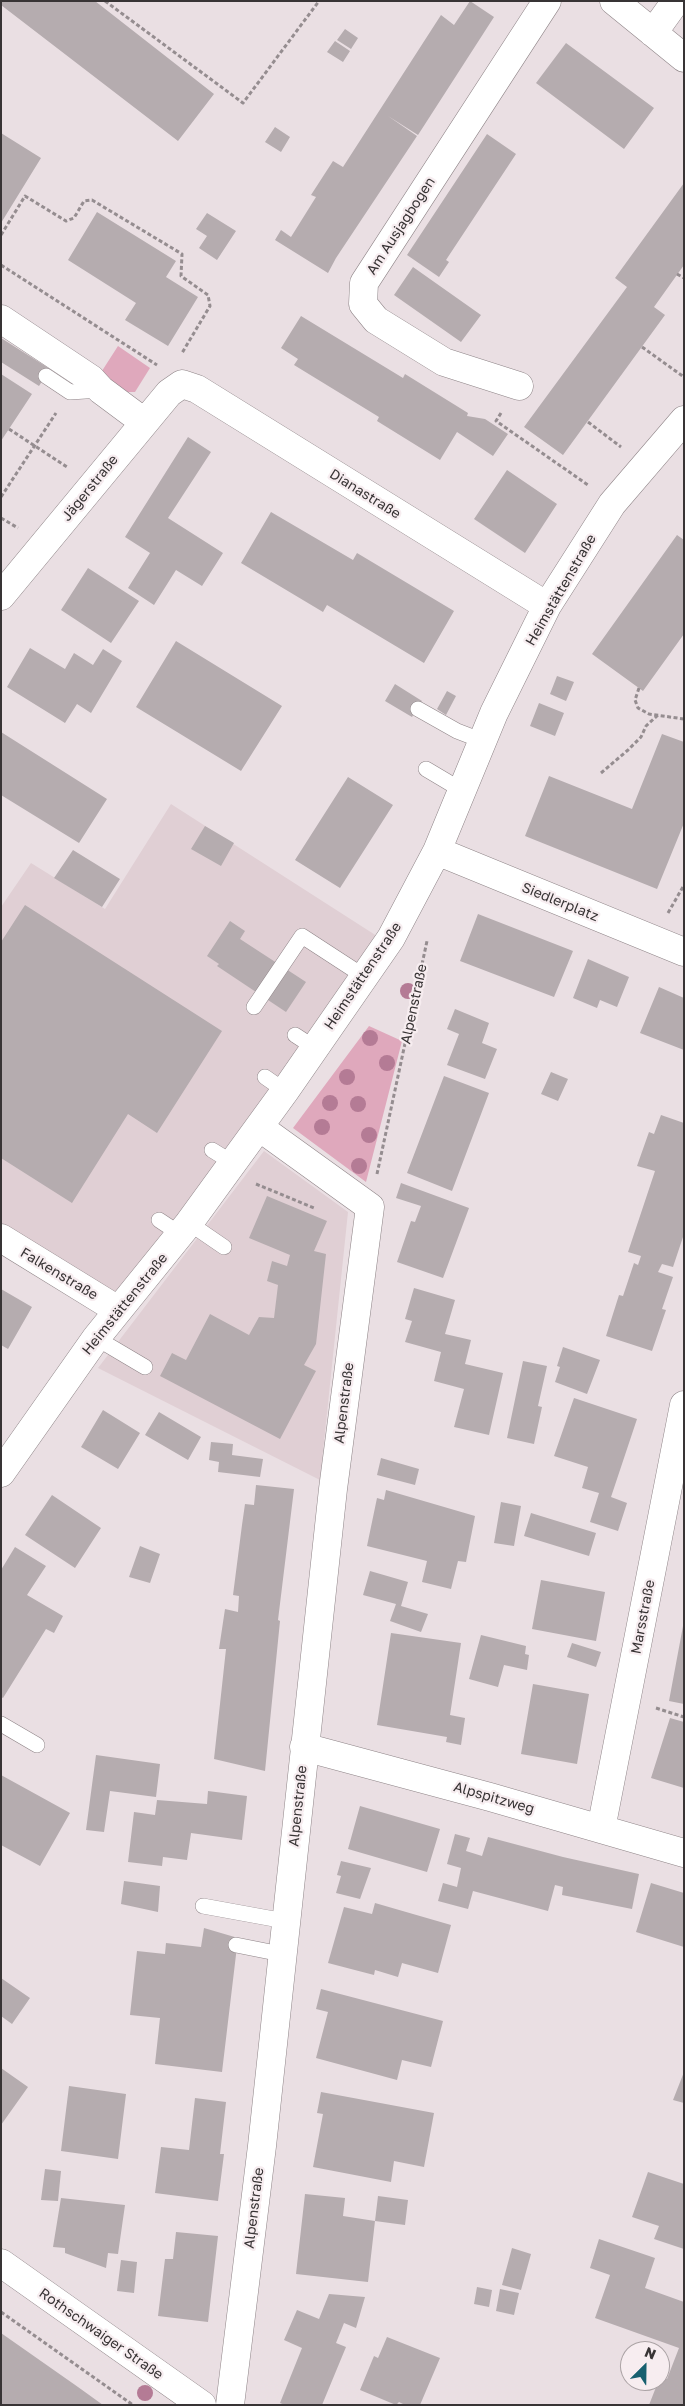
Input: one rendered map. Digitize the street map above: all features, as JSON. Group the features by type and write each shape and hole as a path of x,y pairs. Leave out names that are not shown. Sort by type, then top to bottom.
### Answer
{"street":[{"name":"Am Ausjagbogen","path":"518,386 444,362 376,320 363,304 364,283 547,1"},
{"path":"614,1 684,58"},
{"path":"653,33 676,1"},
{"path":"1,319 91,379 101,390 144,422"},
{"name":"Jägerstraße","path":"1,596 169,393 180,372"},
{"name":"Dianastraße","path":"180,372 197,389 547,606"},
{"name":"Heimstättenstraße","path":"1,1473 96,1338 118,1310 222,1156 259,1126 275,1084 305,1042 365,976 391,938 437,851 483,741 547,606 612,504 684,420"},
{"name":"Siedlerplatz","path":"437,851 684,952"},
{"path":"259,1126 370,1207"},
{"name":"Alpenstraße","path":"230,2405 263,2138 281,1954 334,1482 370,1207"},
{"name":"Falkenstraße","path":"1,1238 118,1310"},
{"name":"Marsstraße","path":"601,1829 684,1405"},
{"name":"Alpspitzweg","path":"304,1747 684,1853"},
{"name":"Rothschwaiger Straße","path":"1,2263 202,2405"}],"lane":[{"path":"46,376 70,392 101,390"},
{"path":"418,709 457,731 483,741"},
{"path":"426,769 463,791"},
{"path":"254,1006 302,936 365,976"},
{"path":"176,1226 224,1247"},
{"path":"96,1338 145,1367"},
{"path":"1,1724 37,1745"},
{"path":"203,1906 285,1921"},
{"path":"236,1945 281,1954"}],"path":[{"path":"105,1 243,104 319,1"},
{"path":"1,235 26,196 66,221 74,218 84,201 92,200 182,254 181,276 208,295 210,306 180,372 163,368 1,265"},
{"path":"677,274 684,278"},
{"path":"642,347 684,377"},
{"path":"518,386 496,421 612,504"},
{"path":"1,497 70,392"},
{"path":"588,422 625,449"},
{"path":"9,429 70,469"},
{"path":"639,688 635,700 638,708 649,714 660,714 684,719"},
{"path":"601,773 641,737 646,726 660,714"},
{"name":"Alpenstraße","path":"370,1207 427,940"},
{"path":"252,1182 322,1212"},
{"path":"1,2312 133,2405"}],"shaded area":[{"path":"118,346 150,368 135,392 126,392 100,374"},
{"path":"171,804 380,938 120,1298 1,1227 1,907 31,863 105,909"},
{"path":"369,1026 402,1041 366,1182 293,1128"},
{"path":"264,1151 348,1212 320,1480 98,1368"}],"building":[{"path":"1,1 95,1 214,94 178,141 1,5"},
{"path":"470,1 494,17 418,135 388,116 417,136 328,273 275,240 281,230 291,237 316,197 311,195 333,161 343,167 441,15 454,25"},
{"path":"345,29 358,38 351,49 337,40"},
{"path":"335,41 350,51 343,62 327,52"},
{"path":"566,43 654,108 624,149 536,83"},
{"path":"275,127 290,137 281,152 265,142"},
{"path":"1,133 41,158 1,223"},
{"path":"487,134 516,154 446,260 449,262 439,277 407,255"},
{"path":"684,183 684,265 654,307 665,315 563,455 524,427 627,287 615,278"},
{"path":"97,212 176,261 166,277 198,297 168,346 125,320 136,303 68,260"},
{"path":"207,213 236,231 217,260 199,248 207,236 196,229"},
{"path":"413,267 481,315 461,342 394,295"},
{"path":"301,316 403,378 405,374 468,413 467,416 485,419 508,434 493,456 457,432 440,460 377,421 379,417 294,365 298,359 281,348"},
{"path":"1,338 50,369 39,386 1,362"},
{"path":"1,374 32,394 1,441"},
{"path":"188,437 211,452 168,518 223,553 202,586 176,570 154,605 128,588 150,553 125,537"},
{"path":"507,470 557,504 525,553 474,519"},
{"path":"271,512 353,560 357,553 454,611 424,663 327,605 323,612 241,563"},
{"path":"677,535 684,540 684,634 643,691 592,654"},
{"path":"88,568 139,601 111,643 61,610"},
{"path":"176,641 282,706 241,771 136,707"},
{"path":"30,648 65,669 74,653 93,665 103,649 122,661 91,713 77,704 65,723 7,687"},
{"path":"557,676 574,682 566,701 550,694"},
{"path":"395,684 422,701 412,717 385,701"},
{"path":"447,691 456,696 446,715 437,709"},
{"path":"539,703 564,713 555,736 530,726"},
{"path":"1,732 107,799 79,843 1,795"},
{"path":"662,734 684,742 684,823 657,889 525,836 549,776 632,809"},
{"path":"348,777 393,805 340,888 295,860"},
{"path":"205,826 234,843 221,866 191,849"},
{"path":"73,850 120,879 102,907 54,878"},
{"path":"25,905 222,1031 157,1133 128,1114 72,1203 1,1158 1,942"},
{"path":"478,914 573,951 554,997 460,961"},
{"path":"230,921 245,931 240,939 306,982 286,1012 217,966 219,964 207,956"},
{"path":"588,959 629,977 617,1007 600,1000 597,1008 573,998"},
{"path":"659,987 684,998 684,1050 640,1033"},
{"path":"455,1009 489,1023 482,1043 497,1049 485,1079 447,1065 459,1034 447,1029"},
{"path":"551,1072 568,1079 558,1101 541,1094"},
{"path":"444,1076 489,1093 452,1191 407,1173"},
{"path":"661,1115 684,1123 684,1234 673,1267 662,1264 658,1272 673,1277 662,1309 666,1310 652,1351 606,1336 619,1295 623,1296 634,1263 638,1265 641,1256 628,1252 655,1171 637,1166 649,1132 654,1134"},
{"path":"401,1183 469,1208 443,1278 397,1262 411,1221 415,1222 421,1206 396,1198"},
{"path":"267,1196 327,1221 314,1251 326,1254 316,1344 304,1365 316,1371 280,1439 160,1376 172,1353 186,1360 210,1314 249,1335 259,1317 274,1318 278,1285 267,1281 272,1261 287,1266 290,1255 249,1238"},
{"path":"414,1288 455,1300 445,1334 471,1340 465,1364 503,1373 489,1435 454,1427 464,1389 434,1381 441,1352 405,1342 412,1321 405,1319"},
{"path":"1,1289 32,1307 8,1349 1,1345"},
{"path":"563,1347 600,1360 587,1394 555,1382 560,1367 557,1366"},
{"path":"523,1361 547,1366 538,1406 542,1407 534,1444 507,1438"},
{"path":"574,1398 637,1419 611,1497 627,1503 618,1531 590,1522 599,1493 582,1488 588,1467 554,1456"},
{"path":"103,1410 140,1433 118,1469 81,1447"},
{"path":"159,1412 201,1437 188,1460 145,1435"},
{"path":"211,1442 233,1444 232,1455 263,1459 260,1477 218,1472 219,1462 209,1460"},
{"path":"381,1458 419,1469 415,1485 377,1475"},
{"path":"256,1485 294,1489 278,1620 280,1621 265,1771 214,1759 226,1649 219,1649 225,1609 238,1612 239,1596 233,1595 242,1525 245,1504 254,1505"},
{"path":"386,1490 475,1516 466,1562 458,1561 451,1589 422,1582 427,1561 367,1546 377,1498 384,1500"},
{"path":"52,1495 101,1528 75,1568 25,1535"},
{"path":"501,1502 521,1506 514,1546 494,1543"},
{"path":"531,1513 596,1533 589,1556 524,1536"},
{"path":"140,1546 160,1554 150,1583 129,1577"},
{"path":"15,1547 46,1566 27,1595 63,1616 54,1633 46,1629 3,1698 1,1697 1,1570"},
{"path":"370,1571 408,1582 401,1606 428,1614 421,1632 390,1621 396,1604 363,1595"},
{"path":"541,1580 605,1592 596,1641 532,1629"},
{"path":"684,1627 684,1704 669,1701"},
{"path":"391,1633 461,1643 450,1715 465,1718 461,1745 446,1742 447,1737 377,1725"},
{"path":"481,1635 526,1646 525,1654 529,1655 527,1670 504,1665 498,1687 469,1679"},
{"path":"572,1643 601,1652 596,1667 567,1657"},
{"path":"533,1684 589,1694 577,1764 521,1754"},
{"path":"670,1718 684,1722 684,1788 651,1778"},
{"path":"96,1755 160,1764 156,1797 110,1791 104,1832 86,1830"},
{"path":"1,1775 70,1813 40,1866 1,1845"},
{"path":"208,1791 247,1796 242,1840 191,1833 187,1860 163,1857 162,1866 128,1862 134,1812 155,1815 157,1800 207,1804"},
{"path":"360,1806 440,1829 427,1872 348,1849"},
{"path":"455,1834 470,1838 466,1851 482,1856 488,1837 563,1857 639,1874 632,1909 562,1895 563,1887 555,1885 548,1911 473,1891 468,1909 438,1901 443,1883 457,1887 461,1868 447,1864"},
{"path":"341,1861 371,1868 360,1899 336,1893 341,1876 337,1875"},
{"path":"124,1881 160,1886 158,1912 121,1904"},
{"path":"651,1883 684,1893 684,1947 636,1932"},
{"path":"375,1903 451,1925 438,1973 402,1963 398,1977 375,1970 374,1975 328,1963 344,1907 372,1914"},
{"path":"204,1928 238,1938 222,2072 155,2064 160,2018 130,2015 137,1951 165,1954 166,1943 201,1947"},
{"path":"1,1978 30,1998 12,2024 1,2016"},
{"path":"321,1989 443,2021 431,2067 402,2060 397,2080 316,2058 328,2012 316,2009"},
{"path":"1,2068 28,2087 1,2125"},
{"path":"684,2072 684,2103 673,2100"},
{"path":"69,2086 126,2094 118,2159 61,2151"},
{"path":"321,2092 434,2113 424,2167 394,2161 391,2182 313,2167 323,2114 317,2113"},
{"path":"195,2098 226,2102 220,2154 224,2154 218,2201 155,2193 161,2147 189,2150"},
{"path":"45,2169 61,2171 58,2201 41,2200"},
{"path":"648,2172 684,2184 684,2249 654,2239 659,2226 632,2217"},
{"path":"305,2194 345,2198 343,2216 375,2221 368,2282 296,2274"},
{"path":"378,2196 408,2200 405,2225 375,2221"},
{"path":"61,2198 125,2205 118,2254 108,2253 106,2268 65,2253 65,2248 53,2247"},
{"path":"176,2232 218,2236 208,2322 158,2316 165,2259 173,2259"},
{"path":"599,2239 655,2258 645,2288 684,2302 684,2405 649,2405 654,2391 670,2391 670,2371 679,2348 670,2345 670,2341 659,2341 595,2318 610,2275 590,2268"},
{"path":"512,2248 531,2254 521,2290 502,2285"},
{"path":"121,2260 137,2262 134,2293 117,2291"},
{"path":"477,2287 492,2290 489,2307 474,2304"},
{"path":"500,2289 519,2293 514,2315 496,2311"},
{"path":"329,2294 365,2297 356,2328 344,2323 336,2343 346,2347 322,2405 285,2405 280,2403 302,2348 284,2340 297,2310 319,2319"},
{"path":"1,2333 78,2387 103,2405 1,2405"},
{"path":"387,2337 440,2358 420,2405 405,2405 399,2402 396,2405 360,2390 374,2356 378,2358"}]}
